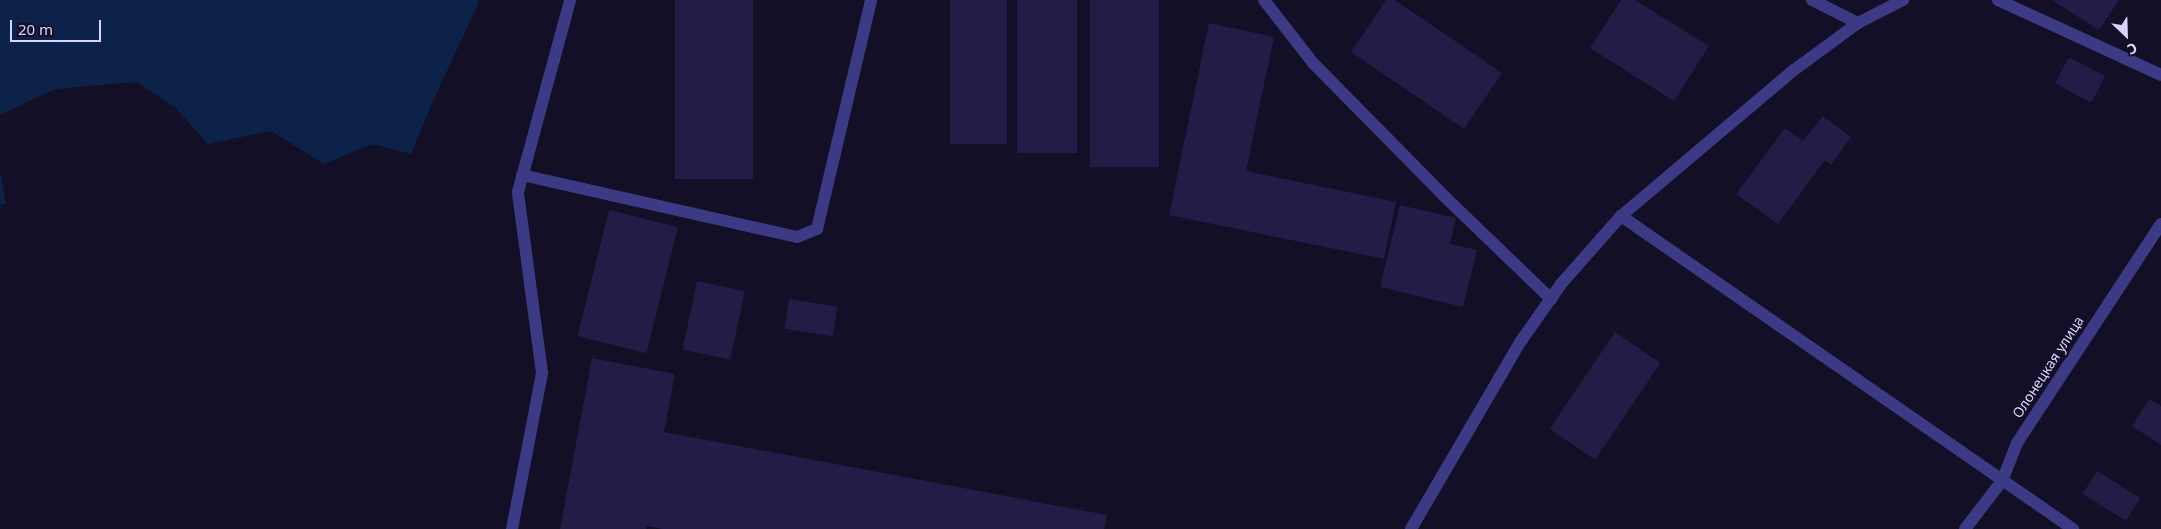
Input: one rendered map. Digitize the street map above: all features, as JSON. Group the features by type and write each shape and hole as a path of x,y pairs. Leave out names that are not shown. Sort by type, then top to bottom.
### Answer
{"street":[{"path":"512,529 542,373 518,192 570,0"},
{"path":"522,175 798,238 817,229 871,0"},
{"path":"1264,0 1313,63 1444,196 1551,299"},
{"path":"1812,0 1858,23"},
{"path":"1411,529 1521,341 1561,284 1621,216 1794,70 1858,23 1903,0"},
{"path":"1998,0 2161,75"},
{"path":"1621,216 2002,482 2073,529"},
{"name":"Олонецкая улица","path":"1965,529 2002,482 2017,442 2161,224"}],"water":[{"path":"0,0 477,0 479,2 433,101 411,154 372,144 324,164 271,131 208,144 175,107 136,82 55,89 0,115"},
{"path":"0,171 6,203 0,205"}],"building":[{"path":"675,0 753,0 753,179 675,179"},
{"path":"950,0 1007,0 1007,144 950,144"},
{"path":"1017,0 1077,0 1077,153 1017,153"},
{"path":"1090,0 1159,0 1159,167 1090,167"},
{"path":"1386,0 1395,0 1502,73 1464,129 1351,52"},
{"path":"1621,0 1635,0 1709,46 1674,101 1590,48"},
{"path":"2052,0 2119,0 2099,30"},
{"path":"1209,23 1274,37 1246,171 1396,202 1384,259 1169,215"},
{"path":"2069,57 2105,76 2091,103 2055,83"},
{"path":"1823,116 1851,137 1831,165 1825,160 1778,224 1736,194 1785,128 1803,141"},
{"path":"1400,205 1456,218 1450,244 1477,250 1463,307 1380,287"},
{"path":"609,210 678,227 646,353 578,336"},
{"path":"697,281 745,291 730,360 682,349"},
{"path":"789,299 837,307 833,336 784,329"},
{"path":"1615,332 1661,363 1595,460 1550,429"},
{"path":"592,358 675,374 664,432 1107,515 1104,529 663,529 646,526 646,529 560,529"},
{"path":"2149,399 2161,406 2161,445 2132,426"},
{"path":"2097,471 2140,498 2126,521 2083,494"}]}
